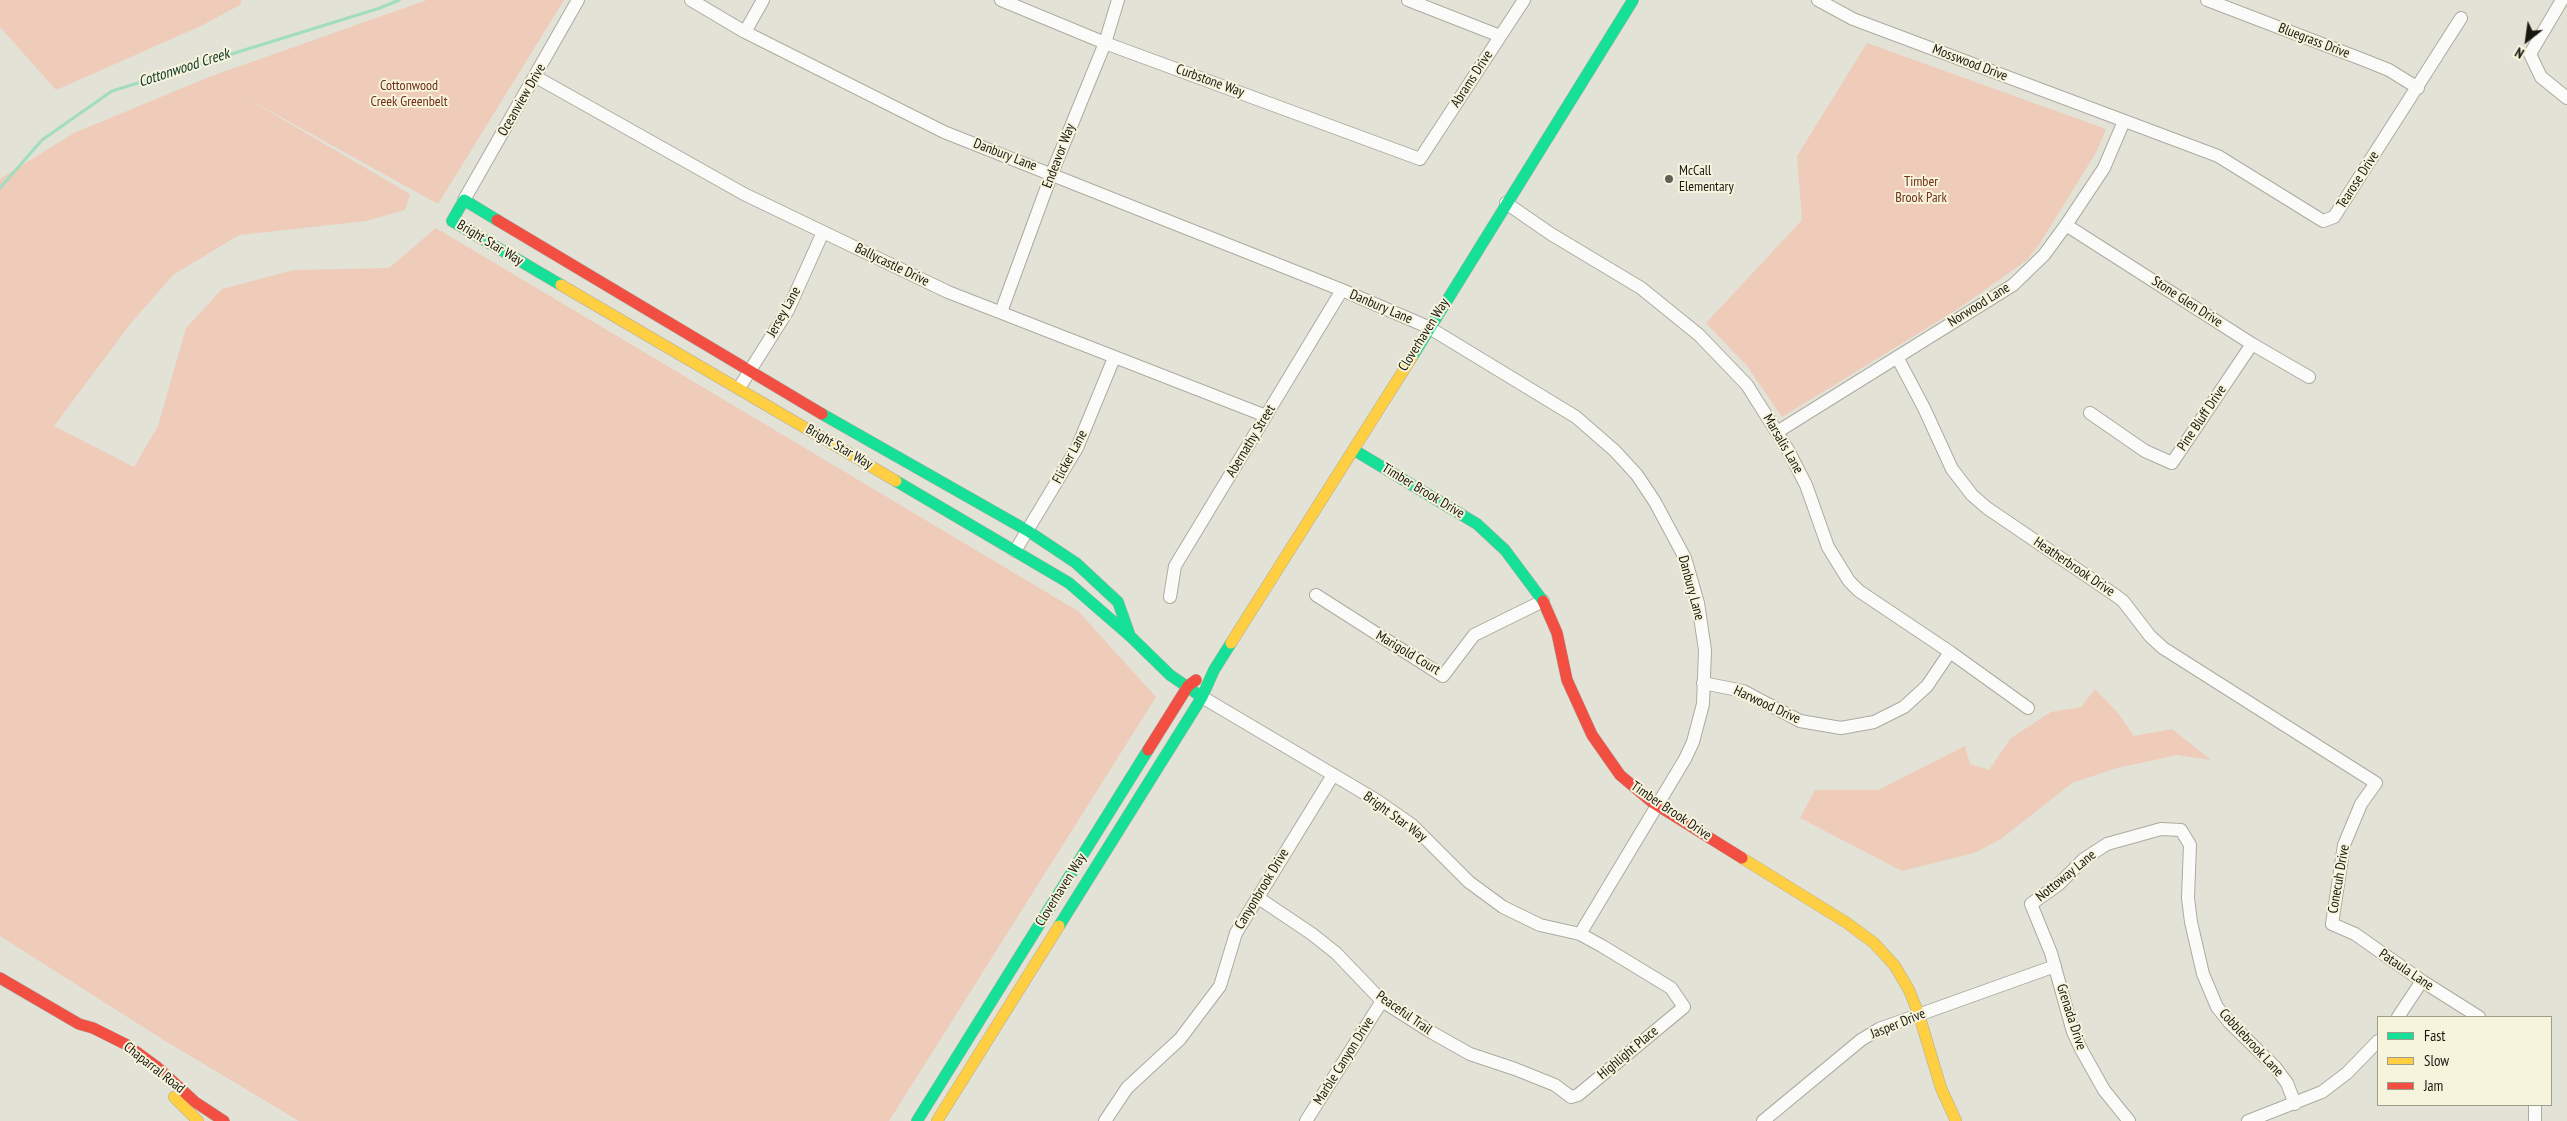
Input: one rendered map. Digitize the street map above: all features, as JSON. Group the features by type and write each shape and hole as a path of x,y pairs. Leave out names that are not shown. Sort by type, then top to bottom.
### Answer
{"street":[{"name":"Oceanview Drive","path":"464,200 536,77 578,0"},
{"name":"Danbury Lane","path":"691,0 745,32 944,132 1052,173 1342,290 1428,327 1576,417 1615,451 1637,476 1659,508 1685,558 1698,603 1704,650 1703,704 1694,742 1580,934"},
{"path":"745,32 763,0"},
{"name":"Curbstone Way","path":"1001,0 1105,42 1420,159"},
{"name":"Endeavor Way","path":"1001,312 1052,173 1105,42 1118,0"},
{"path":"1408,0 1500,36"},
{"name":"Abrams Drive","path":"1420,159 1524,0"},
{"name":"Cloverhaven Way","path":"937,1121 1202,697 1214,670 1354,450 1428,327 1633,0"},
{"name":"Mosswood Drive","path":"1818,0 1853,19 2124,121"},
{"name":"Bluegrass Drive","path":"2207,0 2389,70 2418,88"},
{"path":"2562,0 2530,54 2542,77 2567,98"},
{"name":"Tearose Drive","path":"2124,121 2218,156 2316,217 2327,221 2334,217 2461,18"},
{"name":"Ballycastle Drive","path":"536,77 744,194 948,292 1266,416"},
{"name":"Norwood Lane","path":"1777,432 2013,284 2044,255 2066,225 2104,168 2124,121"},
{"name":"Bright Star Way","path":"1130,636 1118,602 1076,563 1028,531 749,372 464,200 452,221 1016,550 1069,583 1170,674 1202,697 1333,775 1412,826 1469,882 1503,907 1540,925 1580,934 1671,988 1684,1007"},
{"name":"Marsalis Lane","path":"1506,203 1551,234 1641,288 1673,312 1699,335 1747,386 1777,432 1806,485 1828,547 1849,581 1892,614 1950,652 2028,708"},
{"name":"Stone Glen Drive","path":"2066,225 2252,344 2308,376"},
{"name":"Jersey Lane","path":"739,388 788,310 823,232"},
{"name":"Abernathy Street","path":"1170,596 1175,566 1342,290"},
{"name":"Pine Bluff Drive","path":"2090,413 2145,451 2172,463 2252,344"},
{"name":"Heatherbrook Drive","path":"1897,356 1924,408 1952,469 1972,495 1987,508 2123,601 2150,636 2163,648 2376,783"},
{"name":"Flicker Lane","path":"1016,550 1077,448 1114,358"},
{"name":"Timber Brook Drive","path":"1354,450 1477,524 1505,550 1544,602 1557,633 1567,680 1592,735 1620,775 1656,804 1847,923 1874,943 1895,966 1909,990 1919,1014 1941,1088 1956,1121"},
{"name":"Marigold Court","path":"1316,595 1443,676 1474,636 1544,602"},
{"name":"Harwood Drive","path":"1703,682 1743,691 1800,721 1841,728 1874,722 1904,707 1928,686 1950,652"},
{"name":"Cloverhaven Way","path":"917,1121 1188,686 1214,670"},
{"name":"Canyonbrook Drive","path":"1105,1121 1127,1088 1180,1039 1220,986 1236,933 1333,775"},
{"name":"Conecuh Drive","path":"2332,924 2344,845 2360,804 2376,783"},
{"name":"Nottoway Lane","path":"2031,904 2059,884 2084,859 2107,844 2161,828 2181,830 2186,836"},
{"name":"Cobblebrook Lane","path":"2186,836 2190,845 2188,898 2191,922 2203,974 2217,1007 2229,1022 2275,1066 2286,1083 2295,1104"},
{"name":"Peaceful Trail","path":"1257,898 1312,934 1336,953 1382,1001 1470,1054 1555,1085 1571,1097"},
{"name":"Grenada Drive","path":"2031,904 2055,966 2073,1032 2104,1090 2129,1121"},
{"name":"Pataula Lane","path":"2332,924 2355,934 2422,981 2478,1016"},
{"name":"Jasper Drive","path":"1763,1121 1861,1040 1879,1029 2055,966"},
{"name":"Chaparral Road","path":"0,978 79,1024 93,1028 127,1046 156,1067 195,1102 224,1121"},
{"path":"2399,1016 2422,981"},
{"name":"Marble Canyon Drive","path":"1306,1121 1382,1001"},
{"name":"Highlight Place","path":"1571,1097 1578,1095 1684,1007"},
{"name":"Chaparral Road","path":"79,1024 83,1029 138,1067 198,1121"},
{"path":"2248,1121 2295,1104 2334,1084 2377,1042"},
{"path":"2534,1106 2535,1121"}],"green space":[{"path":"0,0 242,0 240,5 201,26 56,90 0,27"},
{"name":"Cottonwood Creek Greenbelt","path":"427,0 564,0 438,204 241,95 410,194 405,210 366,221 239,235 173,275 131,323 54,426 134,467 158,426 186,328 222,289 294,270 389,268 436,228 1078,611 1156,697 889,1121 299,1121 162,1039 0,936 0,179 74,133 209,77"},
{"name":"Timber Brook Park","path":"1867,43 2106,129 2097,151 2040,243 2027,260 1958,309 1782,417 1747,366 1706,323 1802,220 1797,156"},
{"path":"2095,689 2118,713 2134,736 2172,729 2211,760 2177,755 2117,768 2072,783 2001,839 1974,853 1902,871 1800,818 1815,790 1878,790 1965,746 1970,764 1989,770 2011,738 2051,712 2081,707"}],"waterway":[{"name":"Cottonwood Creek","path":"0,188 42,140 112,91 380,8 399,0"}],"traffic: fast":[{"path":"1412,357 1633,0"},
{"path":"497,220 464,200 452,221 561,285"},
{"path":"822,414 1028,531 1076,563 1118,602 1130,636"},
{"path":"1354,450 1477,524 1505,550 1543,601"},
{"path":"896,481 1069,583 1130,636 1170,675 1202,697"},
{"path":"1059,926 1202,697 1214,670 1231,643"},
{"path":"917,1121 1148,750"}],"traffic: slow":[{"path":"561,285 896,481"},
{"path":"1231,643 1412,357"},
{"path":"1742,858 1847,923 1874,943 1895,966 1909,990 1919,1015 1941,1088 1956,1121"},
{"path":"937,1121 1059,926"},
{"path":"174,1097 198,1121"}],"traffic: jam":[{"path":"497,220 822,414"},
{"path":"1543,601 1557,633 1567,680 1592,735 1620,775 1652,802 1742,858"},
{"path":"1148,750 1188,686 1196,680"},
{"path":"0,978 79,1024 93,1028 127,1045 157,1067 195,1102 224,1121"}],"place":[{"name":"McCall Elementary","path":"1669,179"}]}
